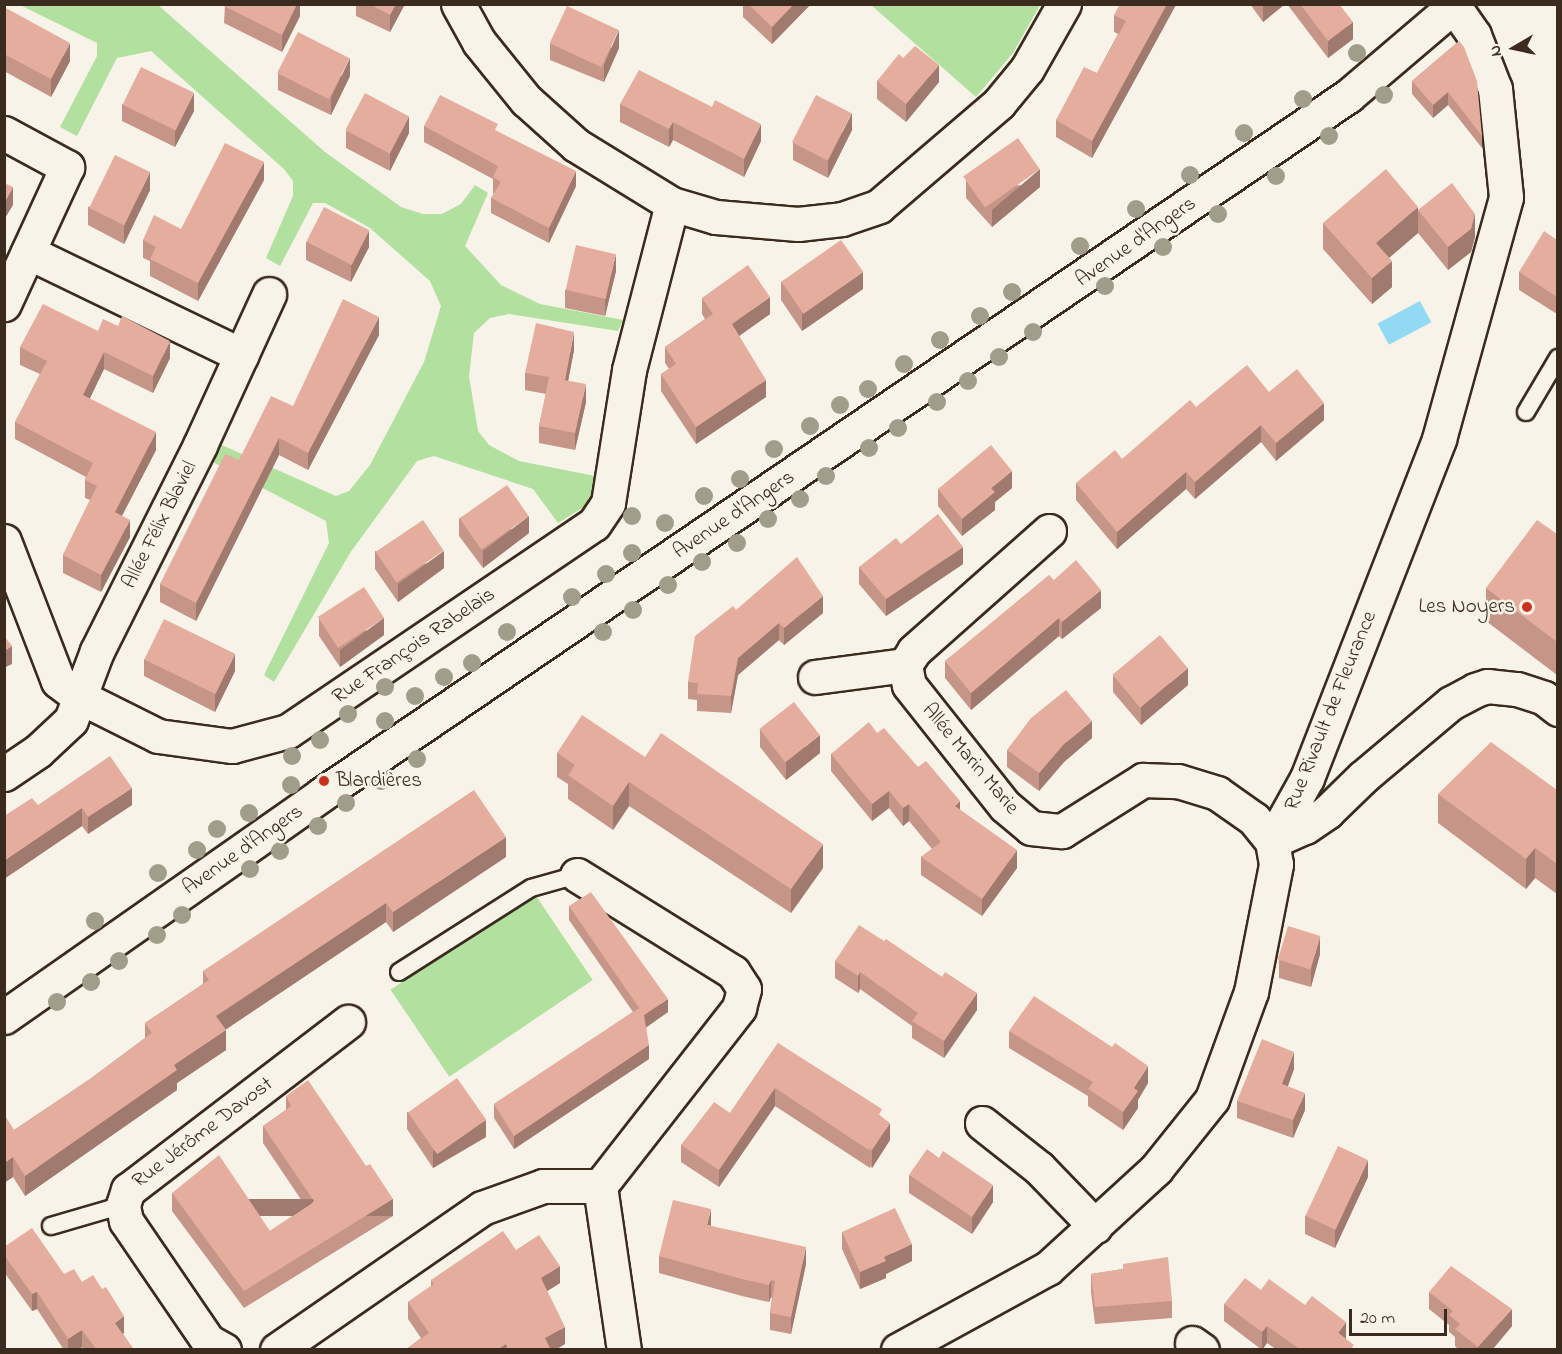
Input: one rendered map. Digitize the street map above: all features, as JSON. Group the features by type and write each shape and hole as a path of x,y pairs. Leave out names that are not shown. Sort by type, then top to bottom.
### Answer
{"street":[{"path":"458,4 479,42 526,100 576,145 672,204 716,217 798,224 842,219 879,206 999,104 1028,69 1064,4"},
{"name":"Rue Rivault de Fleurance","path":"1272,841 1307,778 1439,439 1506,197 1495,89 1474,35 1455,5"},
{"name":"Avenue d'Angers","path":"4,1017 322,794 1348,96 1455,5"},
{"path":"4,133 67,167 4,304"},
{"name":"Rue François Rabelais","path":"4,541 58,681 78,696 158,736 232,746 288,731 594,524 608,503 629,370 672,204"},
{"path":"28,252 241,355"},
{"name":"Allée Félix Blaviel","path":"4,774 38,751 71,720 78,696 269,294"},
{"path":"815,677 905,665 914,651 1049,531"},
{"name":"Allée Marin Marie","path":"905,665 909,686 1005,806 1031,828 1062,831 1143,780 1179,781 1217,793 1254,819 1272,841"},
{"path":"897,1350 1048,1268 1156,1169 1212,1099 1251,992 1276,864 1272,841 1305,827 1327,812 1363,777 1451,703 1475,690 1487,686 1517,689 1544,698 1557,709"},
{"path":"577,875 733,972 744,989 739,1008 600,1186 624,1350"},
{"name":"Rue Jérôme Davost","path":"224,1350 208,1341 126,1221 123,1205 128,1190 348,1022"},
{"path":"982,1123 1039,1168 1095,1226"},
{"path":"277,1350 482,1208 543,1186 600,1186"}],"lane":[{"path":"1526,412 1557,358"},
{"path":"399,972 531,888 577,875"},
{"path":"51,1226 123,1205"}],"green space":[{"path":"20,5 158,5 325,152 401,207 423,214 442,214 461,204 475,185 488,193 465,246 501,285 540,304 623,320 618,331 509,314 490,318 474,333 469,376 478,431 489,445 519,461 595,476 595,488 584,507 558,523 533,489 434,456 417,461 350,553 274,682 264,675 329,543 326,521 207,459 215,442 336,496 349,491 370,465 424,362 441,306 430,281 370,228 325,203 313,203 280,266 266,258 293,196 293,181 284,169 151,51 117,58 77,136 60,127 97,56 97,43"},
{"path":"871,5 1040,5 1013,53 976,97"},
{"path":"534,893 593,980 449,1077 391,990"}],"water":[{"path":"1420,301 1431,322 1389,345 1378,324"}],"building":[{"path":"225,4 297,4 282,35 224,6"},
{"path":"369,4 396,4 390,15"},
{"path":"748,4 794,4 772,27"},
{"path":"1120,4 1167,4 1092,141 1056,120 1084,67 1097,73 1126,21 1114,15"},
{"path":"1300,4 1339,4 1353,22 1328,41"},
{"path":"567,6 619,30 601,67 550,43"},
{"path":"4,7 70,43 51,79 4,54"},
{"path":"298,32 350,58 329,99 277,73"},
{"path":"1459,41 1464,47 1477,81 1482,136 1448,92 1433,105 1412,81"},
{"path":"915,46 939,65 906,104 877,81 899,54 903,58"},
{"path":"141,67 194,93 176,131 123,105"},
{"path":"639,70 712,107 715,100 761,124 744,159 673,122 669,129 620,104"},
{"path":"365,93 409,116 389,154 345,130"},
{"path":"440,95 498,124 495,130 576,171 549,228 491,198 501,182 493,177 498,166 424,126"},
{"path":"816,95 852,113 828,160 792,142"},
{"path":"1018,138 1040,169 985,208 963,176"},
{"path":"225,143 264,162 198,283 150,259 156,247 143,240 154,215 181,229"},
{"path":"115,155 150,172 124,225 89,208"},
{"path":"1386,169 1418,207 1376,243 1392,261 1372,278 1323,223"},
{"path":"4,183 13,187 4,203"},
{"path":"1452,183 1475,214 1471,229 1448,247 1418,210"},
{"path":"324,207 369,230 352,265 306,242"},
{"path":"1544,231 1557,240 1557,297 1519,272"},
{"path":"841,240 863,272 804,314 781,282"},
{"path":"576,245 616,254 606,299 566,290"},
{"path":"748,265 770,297 732,324 766,380 696,427 661,374 676,364 665,347 713,314 702,298"},
{"path":"343,299 379,317 308,453 279,438 196,603 160,584 225,454 239,460 271,396 293,406"},
{"path":"43,304 98,331 103,319 118,326 122,316 170,341 153,376 104,352 83,395 156,432 115,512 130,520 101,575 63,555 97,486 85,480 93,463 15,422 47,361 20,347"},
{"path":"536,323 574,332 565,380 554,378 586,384 575,433 539,426 549,377 525,373"},
{"path":"1247,365 1269,392 1297,369 1324,403 1276,443 1261,425 1195,482 1186,472 1117,532 1076,483 1115,450 1122,459 1190,400 1196,407"},
{"path":"991,445 1012,471 991,488 995,492 962,519 938,489"},
{"path":"507,485 529,516 481,549 459,518"},
{"path":"938,514 963,547 886,599 859,567 896,538 901,544"},
{"path":"423,520 444,551 396,583 376,552"},
{"path":"1537,520 1557,534 1557,642 1486,588"},
{"path":"797,557 823,596 784,628 779,623 738,658 731,696 697,694 698,683 688,682 695,636 733,606 736,610"},
{"path":"1076,560 1101,590 1062,622 1059,618 971,693 945,661 1049,575 1054,580"},
{"path":"364,587 384,618 338,648 318,617"},
{"path":"164,619 235,654 215,694 144,659"},
{"path":"1160,635 1188,668 1140,708 1113,675"},
{"path":"4,636 12,646 4,651"},
{"path":"1066,690 1092,721 1064,744 1039,773 1007,750 1031,718"},
{"path":"794,702 820,735 785,762 759,729"},
{"path":"582,715 645,757 661,733 823,844 791,889 629,782 613,806 568,775 575,765 557,753"},
{"path":"869,722 877,733 884,728 918,767 926,761 960,801 955,806 1017,850 982,899 921,857 941,842 909,804 903,808 889,791 872,804 831,754"},
{"path":"1491,742 1557,790 1557,864 1535,848 1526,859 1438,794"},
{"path":"110,756 132,788 88,817 82,808 4,861 4,816 32,798 38,805"},
{"path":"474,790 506,837 393,912 386,903 216,1016 226,1030 174,1065 177,1070 25,1176 13,1157 4,1163 4,1118 6,1117 14,1130 90,1079 152,1033 145,1023 209,980 203,971"},
{"path":"591,892 668,999 644,1015 649,1045 514,1136 494,1104 639,1008 569,906"},
{"path":"859,925 884,941 886,939 942,977 945,972 977,993 944,1041 912,1021 918,1013 860,972 858,976 835,961"},
{"path":"1288,926 1321,936 1310,969 1278,959"},
{"path":"1034,996 1112,1047 1115,1043 1148,1066 1134,1088 1138,1091 1123,1112 1088,1089 1093,1082 1009,1031"},
{"path":"1262,1039 1294,1052 1282,1084 1305,1093 1293,1120 1237,1101"},
{"path":"778,1043 882,1109 879,1115 890,1123 872,1150 868,1148 870,1151 775,1088 719,1170 681,1145 714,1102 730,1113"},
{"path":"457,1078 486,1120 437,1154 408,1112"},
{"path":"308,1080 366,1166 370,1164 393,1199 244,1291 172,1193 219,1155 270,1231 311,1204 314,1201 263,1126 291,1106 286,1096"},
{"path":"1338,1146 1368,1160 1335,1230 1305,1216"},
{"path":"927,1149 939,1158 943,1151 993,1185 972,1217 909,1175"},
{"path":"673,1200 711,1209 707,1225 806,1247 791,1317 770,1313 775,1281 771,1280 769,1285 659,1256"},
{"path":"895,1208 912,1244 884,1257 886,1261 860,1272 842,1232"},
{"path":"32,1228 64,1274 74,1269 82,1282 93,1275 102,1289 106,1287 124,1316 115,1323 134,1350 97,1350 82,1330 68,1339 37,1292 32,1294 4,1255 4,1247"},
{"path":"503,1231 516,1250 539,1235 560,1266 541,1278 565,1327 545,1338 551,1350 509,1350 506,1344 497,1350 405,1350 429,1333 408,1302 434,1284 431,1280"},
{"path":"1168,1257 1172,1301 1095,1307 1091,1274 1123,1269 1123,1264"},
{"path":"1451,1266 1512,1309 1478,1347 1455,1329 1460,1324 1449,1315 1453,1311 1429,1292"},
{"path":"1245,1278 1261,1290 1269,1279 1305,1305 1312,1296 1346,1322 1338,1333 1354,1345 1350,1350 1301,1350 1267,1326 1262,1332 1224,1304"}],"place":[{"name":"Les Noyers","path":"1527,607"},
{"name":"Blardières","path":"324,781"}]}
